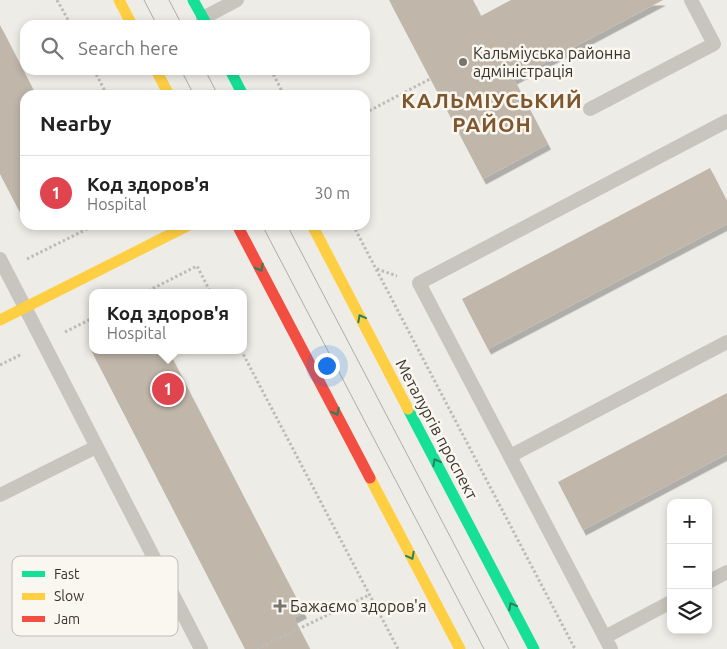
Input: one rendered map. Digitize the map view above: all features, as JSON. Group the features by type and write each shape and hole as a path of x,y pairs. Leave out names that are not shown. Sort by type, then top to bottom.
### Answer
{"main road":[{"path":"119,0 129,20"},
{"path":"193,0 204,20"},
{"path":"159,75 166,90"},
{"path":"233,75 240,90"},
{"path":"0,320 179,230"},
{"path":"240,230 460,649"},
{"name":"Металургів проспект","path":"315,230 534,649"}],"lane":[{"path":"208,20 237,0"},
{"path":"590,109 714,44 691,0"},
{"path":"667,605 608,643 419,283 727,121"},
{"path":"3,265 153,556"},
{"path":"510,456 727,342"},
{"path":"0,495 96,447"},
{"path":"712,580 727,572"},
{"path":"178,605 201,649"}],"path":[{"path":"57,0 67,20"},
{"path":"97,75 104,90"},
{"path":"274,75 281,90"},
{"path":"370,110 430,79"},
{"path":"3,265 84,230"},
{"path":"356,230 575,649"},
{"path":"152,289 197,266 209,289"},
{"path":"243,354 398,649"},
{"path":"257,649 369,594"}],"building":[{"path":"389,0 473,0 481,16 511,0 663,0 514,79 548,144 483,179"},
{"path":"0,25 20,64 20,75 26,75 33,90 20,90 20,212 0,174"},
{"path":"710,168 727,201 727,224 488,349 462,299"},
{"path":"93,354 170,354 304,613 294,618 310,649 245,649"},
{"path":"727,393 727,454 583,530 558,482"}],"tram line":[{"path":"144,0 154,20"},
{"path":"169,0 179,20"},
{"path":"184,75 191,90"},
{"path":"208,75 215,90"},
{"path":"265,230 484,649"},
{"path":"290,230 509,649"}],"traffic: fast":[{"path":"193,0 204,20"},
{"path":"233,75 240,90"},
{"path":"408,409 534,649"}],"traffic: slow":[{"path":"119,0 129,20"},
{"path":"159,75 166,90"},
{"path":"0,320 179,230"},
{"path":"315,230 408,409"},
{"path":"370,478 460,649"}],"traffic: jam":[{"path":"240,230 370,478"}],"place":[{"name":"Кальміуська районна адміністрація","path":"463,62"},
{"name":"Код здоров'я","path":"168,389"},
{"name":"Бажаємо здоров'я","path":"280,606"}],"district":[{"name":"КАЛЬМІУСЬКИЙ РАЙОН","path":"492,113"}]}
